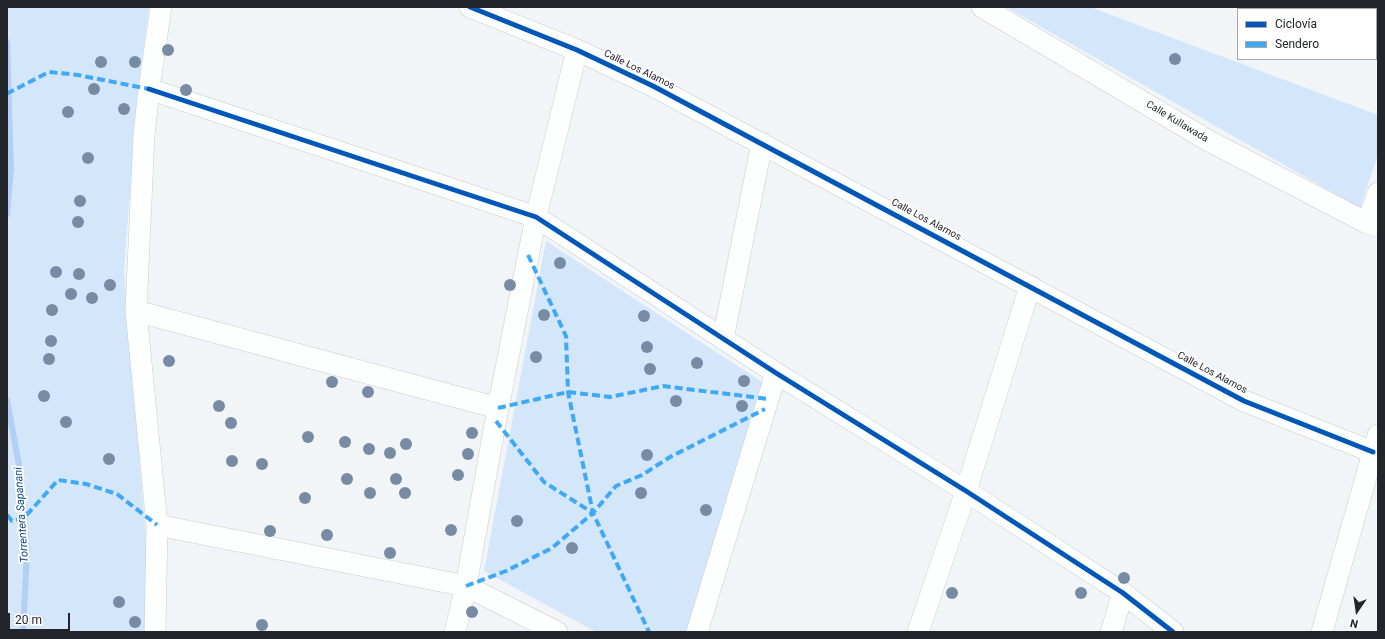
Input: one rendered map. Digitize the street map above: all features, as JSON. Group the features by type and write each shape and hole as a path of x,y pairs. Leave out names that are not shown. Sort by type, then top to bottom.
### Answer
{"street":[{"path":"155,632 157,525 136,311 144,135 148,89 160,7"},
{"name":"Calle Los Alamos","path":"470,7 577,50 653,86 1244,400 1376,443"},
{"name":"Calle Kullawada","path":"982,7 1209,141 1372,225"},
{"path":"455,632 466,586 498,408 536,217 577,50"},
{"path":"148,89 536,217 776,373 966,491 1123,593 1173,632"},
{"path":"723,339 762,143"},
{"path":"1372,225 1378,193"},
{"path":"918,632 966,491 1030,286"},
{"path":"136,311 498,408"},
{"path":"697,632 776,373"},
{"path":"1322,632 1376,443"},
{"path":"157,525 466,586 557,632"},
{"path":"1111,632 1123,593"}],"shaded area":[{"path":"7,7 149,7 137,100 124,271 147,550 146,632 7,632"},
{"path":"1006,7 1090,7 1378,115 1378,155 1360,208"},
{"path":"546,241 762,382 686,632 596,632 484,571"}],"waterway":[{"name":"Torrentera Sapanani","path":"7,42 11,169 7,214"},
{"name":"Torrentera Sapanani","path":"7,400 21,476 27,552 23,632"}],"marked path":[{"path":"7,92 8,93 49,72 78,75 149,89"},
{"path":"528,255 566,336 568,392 593,513 649,632"},
{"path":"498,408 568,392 610,397 663,386 768,399"},
{"path":"466,586 506,571 552,548 593,513 616,486 642,475 670,457 765,409"},
{"path":"496,421 544,482 593,513"},
{"path":"7,515 12,521 24,518 58,480 86,484 117,494 157,525"}],"cycle path":[{"path":"470,7 577,50 653,86 1244,401 1373,452"},
{"path":"149,89 536,217 776,373 966,491 1123,593 1173,632"}]}
